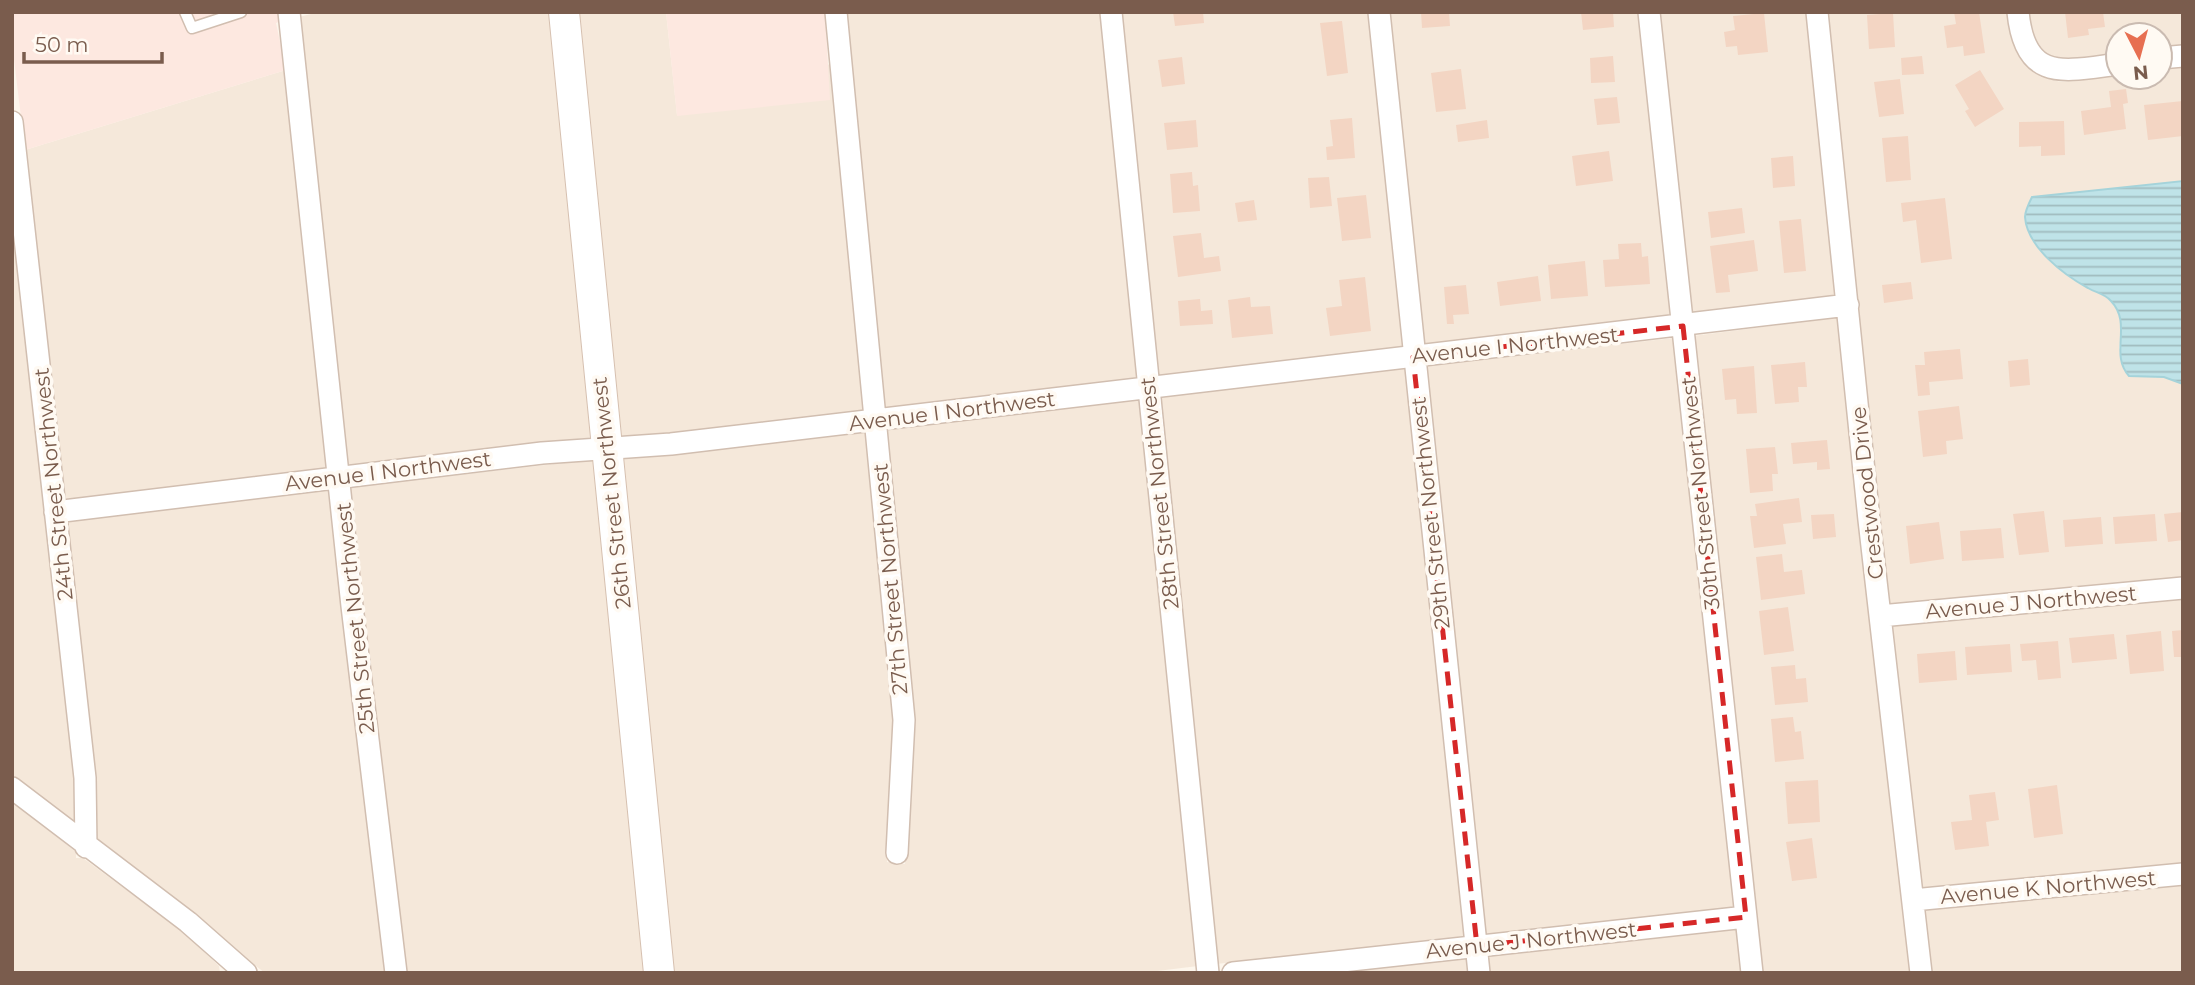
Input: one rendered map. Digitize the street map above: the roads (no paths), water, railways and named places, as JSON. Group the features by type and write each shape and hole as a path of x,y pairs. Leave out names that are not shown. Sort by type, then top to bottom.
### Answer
{"street":[{"name":"25th Street Northwest","path":"289,12 396,973"},
{"name":"26th Street Northwest","path":"564,12 659,973"},
{"name":"27th Street Northwest","path":"836,12 904,720 897,853"},
{"name":"28th Street Northwest","path":"1111,12 1208,973"},
{"name":"29th Street Northwest","path":"1379,12 1479,973"},
{"name":"30th Street Northwest","path":"1649,12 1752,973"},
{"name":"Crestwood Drive","path":"1817,12 1880,616 1921,973"},
{"path":"2018,12 2020,29 2032,58 2043,67 2060,71 2104,66"},
{"name":"24th Street Northwest","path":"12,122 85,778 86,847"},
{"name":"Avenue I Northwest","path":"55,512 606,447 671,444 1848,305"},
{"name":"Avenue J Northwest","path":"1880,616 2183,588"},
{"path":"12,788 86,847 188,922 229,966 246,973"},
{"name":"Avenue K Northwest","path":"1913,900 2183,874"},
{"name":"Avenue J Northwest","path":"1233,973 1746,917"}],"lane":[{"path":"185,12 192,28 240,12"}],"water":[{"path":"2183,181 2183,384 2164,377 2129,376 2121,358 2121,329 2117,310 2106,296 2078,282 2048,259 2032,239 2025,217 2032,197"}]}
